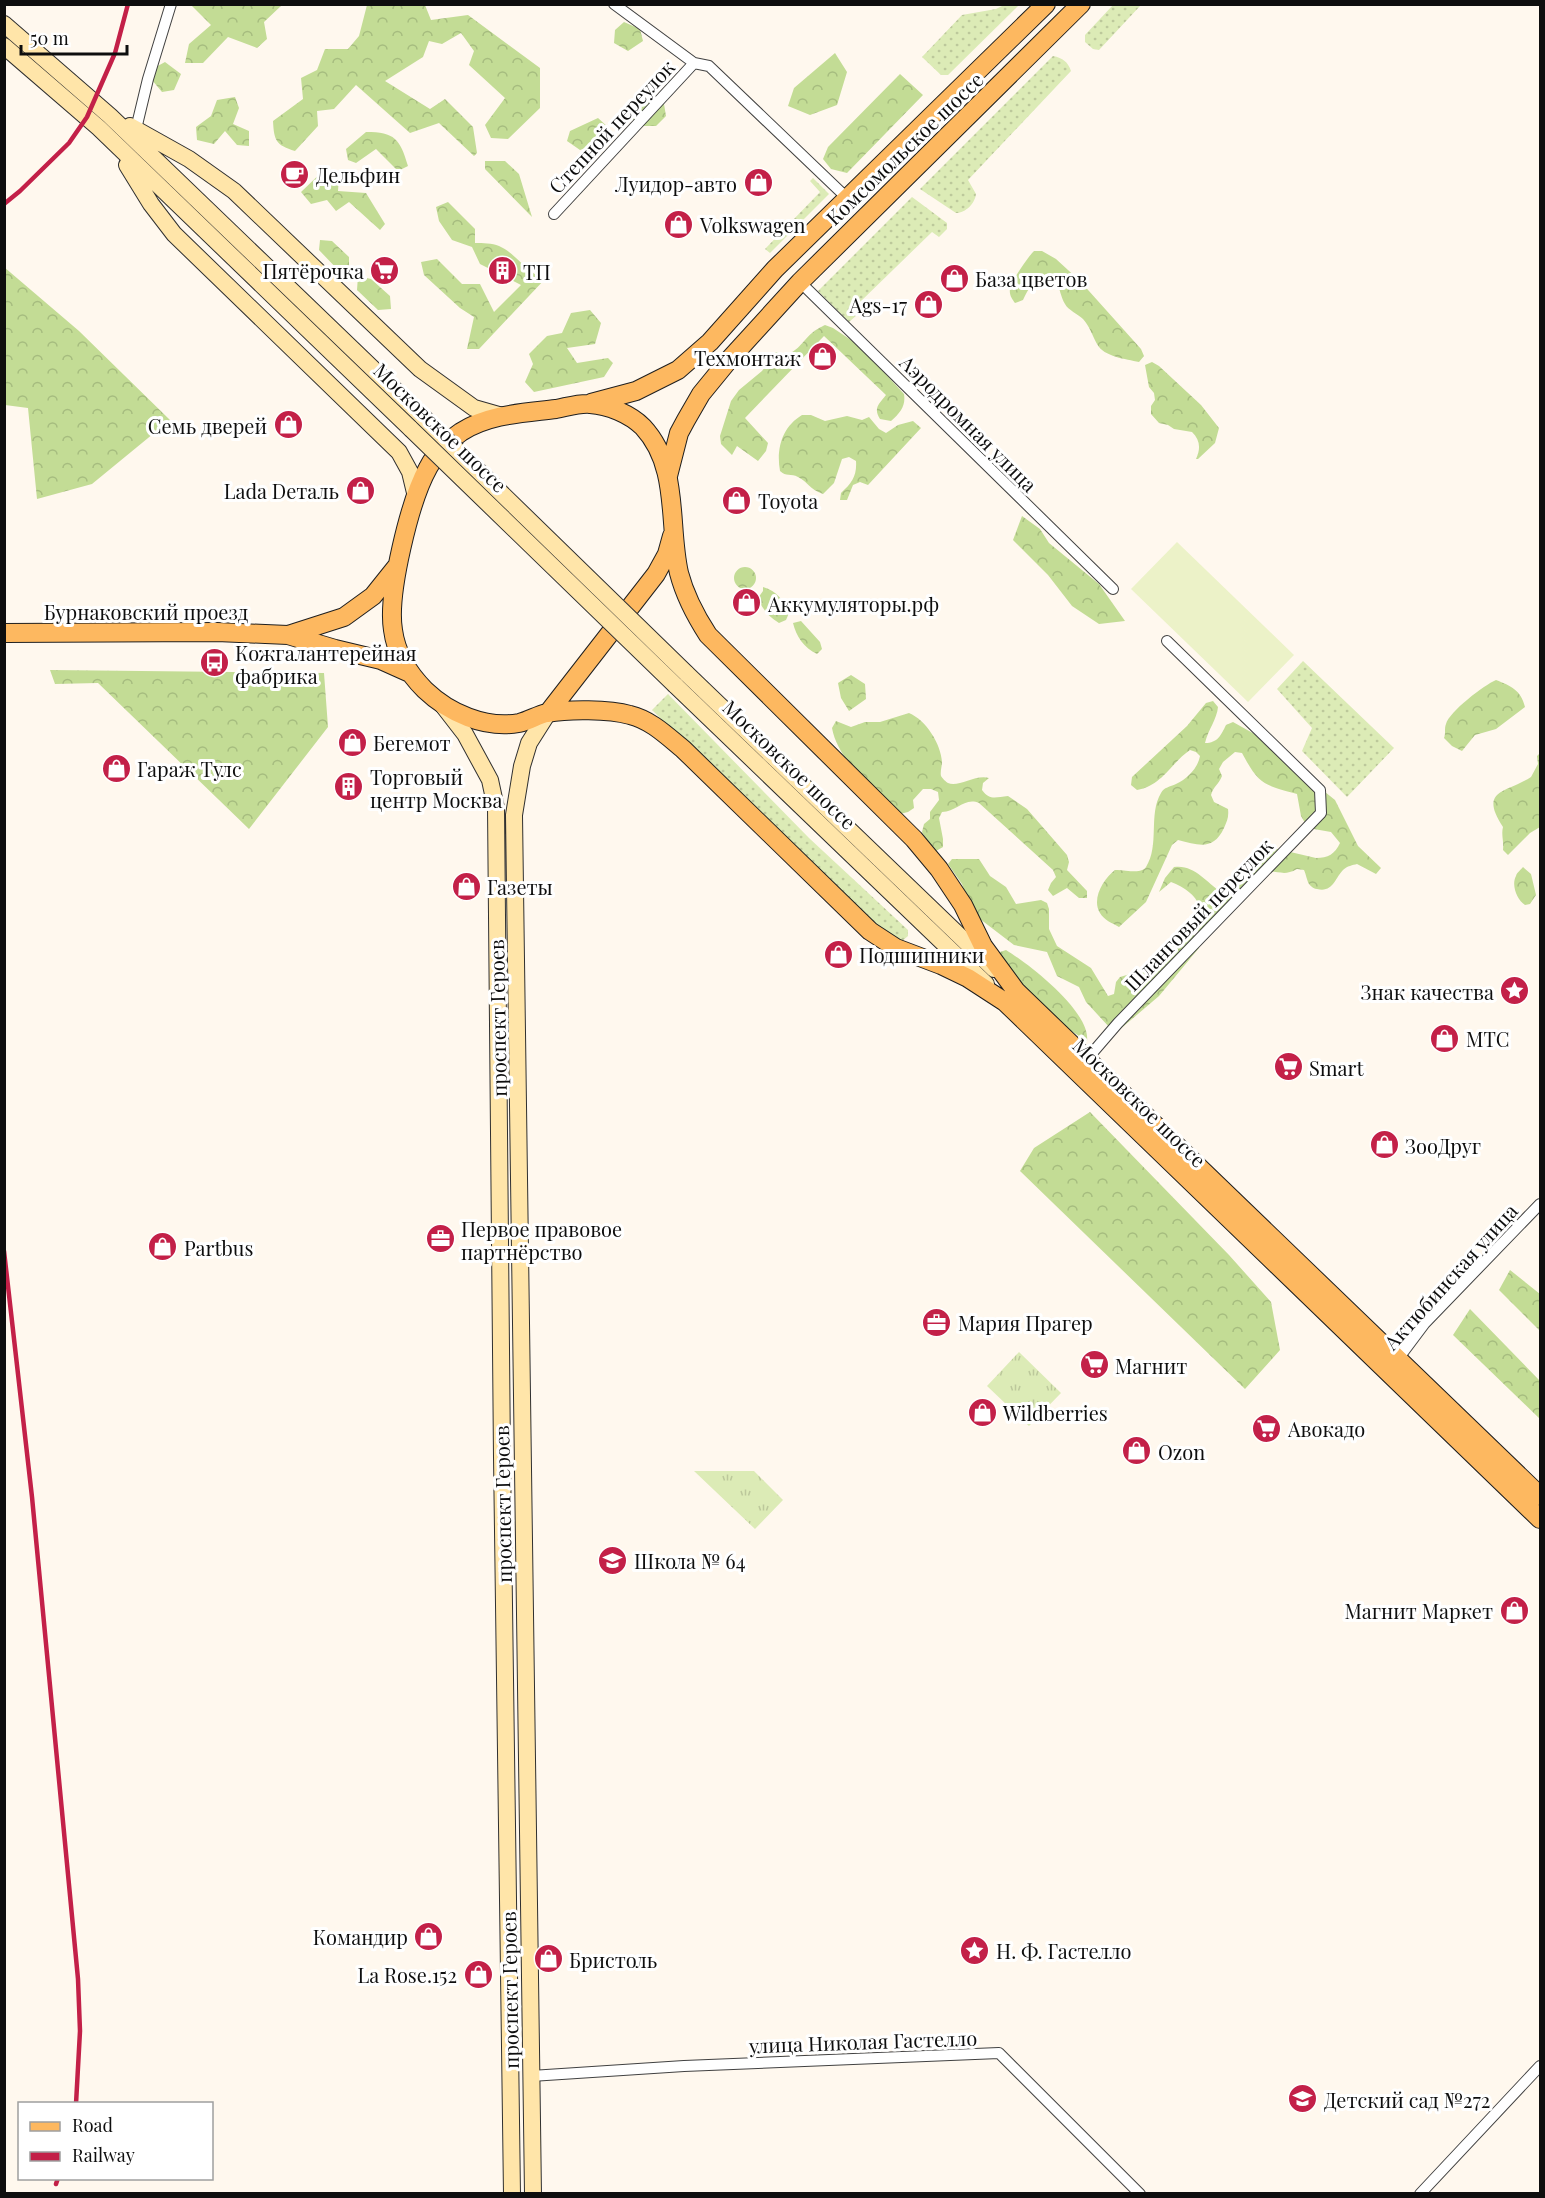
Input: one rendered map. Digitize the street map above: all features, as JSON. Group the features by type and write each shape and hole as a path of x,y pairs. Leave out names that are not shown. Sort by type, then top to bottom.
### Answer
{"main road":[{"name":"Комсомольское шоссе","path":"590,404 636,391 678,370 711,342 775,269 1046,4"},
{"name":"Комсомольское шоссе","path":"668,476 680,433 701,394 728,361 800,282 1082,4"},
{"name":"Московское шоссе","path":"4,24 1393,1366 1540,1496"},
{"name":"Московское шоссе","path":"4,46 105,122"},
{"path":"105,122 136,129 189,159 234,192 428,376 474,408 502,416"},
{"path":"105,122 151,204 174,234 399,452 410,472 416,497"},
{"path":"590,404 620,411 642,427 658,449 668,476 679,572 689,604 708,635 914,839 939,869 957,896 1010,996 941,964 896,948 870,931 683,749 658,728 633,715 607,710 548,713 519,723 497,724 472,720 440,703 410,673 398,650 393,630 392,610 398,565 416,497 429,466 442,448 460,433 480,422 502,416 590,404"},
{"path":"548,713 656,574 667,554 674,529"},
{"path":"288,635 344,617 373,596 398,565"},
{"name":"Бурнаковский проезд","path":"4,633 217,632 288,635"},
{"path":"288,635 381,660 410,673"},
{"name":"проспект Героев","path":"440,703 465,734 490,780 496,808 512,2193"},
{"name":"проспект Героев","path":"533,2193 514,815 522,766 529,743 548,713"},
{"name":"Московское шоссе","path":"1010,996 1087,1059 1393,1366 1540,1520"}],"street":[{"path":"136,129 148,79 171,4"},
{"path":"614,4 694,63 709,66 847,198"},
{"name":"Степной переулок","path":"554,214 694,63"},
{"name":"Аэродромная улица","path":"800,282 1113,589"},
{"name":"Шланговый переулок","path":"1087,1059 1118,1023 1321,813 1320,790 1167,641"},
{"name":"Актюбинская улица","path":"1393,1366 1425,1323 1540,1204"},
{"name":"улица Николая Гастелло","path":"531,2076 684,2066 999,2053 1140,2193"},
{"path":"1420,2193 1540,2066"}],"green space":[{"path":"191,5 282,5 264,22 267,39 257,48 228,37 203,63 185,63 189,44 211,25"},
{"path":"367,5 425,5 431,20 468,15 540,68 540,108 508,139 491,138 485,125 505,98 469,65 474,51 461,33 442,44 429,41 423,57 385,81 430,109 445,99 473,127 477,153 474,156 439,123 410,133 356,85 334,109 317,111 318,126 295,151 284,147 275,138 273,121 303,99 301,78 317,70 325,49 348,49 359,36"},
{"path":"1004,5 1019,5 948,75 941,75 922,57 962,15 996,9"},
{"path":"1113,5 1141,5 1099,50 1093,49 1085,42 1085,35"},
{"path":"624,22 640,29 643,41 628,51 614,43 615,30"},
{"path":"835,53 847,72 837,105 810,115 788,106 794,88"},
{"path":"1053,56 1065,61 1071,71 968,180 976,194 969,207 956,213 920,189"},
{"path":"165,62 181,74 174,90 162,92 152,80 154,68"},
{"path":"900,74 923,95 847,173 831,169 823,159 828,147"},
{"path":"235,97 239,108 233,124 249,131 249,146 237,145 225,131 214,144 197,140 196,127 211,116 217,100"},
{"path":"641,99 664,104 666,116 656,126 638,126 631,117"},
{"path":"598,118 609,128 603,141 580,150 567,141 570,131"},
{"path":"366,132 376,132 395,139 402,149 408,166 398,171 376,149 356,163 348,160 346,149"},
{"path":"485,161 505,161 519,174 532,217 485,169"},
{"path":"326,168 339,177 338,191 366,193 385,224 380,230 349,202 336,211 327,200 311,204 301,192"},
{"path":"813,178 829,194 770,253 765,249 820,192 810,181"},
{"path":"912,197 947,223 947,229 939,237 932,232 859,303 864,309 849,322 818,291"},
{"path":"448,202 475,229 475,243 490,244 505,249 532,272 545,279 479,349 467,349 474,317 460,308 424,275 421,262 437,259 462,284 480,284 494,312 521,285 480,264 472,247 452,240 439,221 436,207"},
{"path":"320,240 332,241 349,257 349,271 340,272 319,250"},
{"path":"1034,251 1042,251 1056,259 1080,281 1141,349 1144,356 1139,362 1116,357 1100,348 1081,317 1066,306 1057,283 1046,274 1032,285 1023,300 1015,303 1010,293 1011,285"},
{"path":"4,267 79,331 170,420 92,484 37,499 28,408 5,405"},
{"path":"358,276 371,279 390,296 391,309 378,310 357,290"},
{"path":"590,310 601,323 595,344 567,348 577,363 608,358 613,363 604,377 534,392 525,382 533,364 529,354 547,336 562,333 571,313"},
{"path":"825,325 860,346 904,394 900,412 891,421 880,419 877,409 886,395 824,336 745,418 768,443 766,451 758,461 737,446 732,455 721,444 720,436 731,401 739,390 762,371 776,352 783,354 793,352 813,332"},
{"path":"1152,362 1201,405 1219,428 1215,443 1198,459 1196,459 1199,444 1192,432 1174,429 1159,423 1151,414 1151,406 1155,400 1154,393 1149,387 1145,365"},
{"path":"802,415 811,415 825,421 847,416 862,420 869,417 879,429 886,433 898,425 913,421 921,428 868,485 860,482 853,485 847,500 840,500 841,493 851,482 856,471 856,461 849,457 842,459 834,483 823,494 798,477 780,471 779,455 782,439 795,420"},
{"path":"1022,516 1040,529 1049,543 1099,584 1125,621 1099,624 1072,606 1048,575 1013,540"},
{"path":"1177,542 1294,655 1248,702 1131,589"},
{"path":"745,567 753,570 756,578 753,586 745,589 737,586 734,578 737,570"},
{"path":"763,587 772,591 782,601 789,613 786,620 779,623 764,609 758,598"},
{"path":"801,621 820,642 822,649 817,654 804,645 796,632 793,623"},
{"path":"1303,661 1394,748 1347,797 1302,751 1312,728 1277,689"},
{"path":"50,670 324,673 328,727 249,829 98,683 55,684"},
{"path":"851,675 865,684 866,699 849,711 841,698 838,683"},
{"path":"1496,680 1515,689 1521,696 1525,707 1496,729 1475,735 1462,751 1452,746 1444,738 1445,726 1453,713 1468,699"},
{"path":"668,694 809,838 908,930 908,936 901,942 859,911 652,710"},
{"path":"1213,701 1218,707 1205,743 1216,740 1226,725 1233,722 1258,736 1335,800 1358,846 1381,868 1376,874 1357,864 1350,866 1343,870 1330,887 1322,890 1310,885 1304,870 1297,869 1284,873 1265,872 1202,933 1195,930 1194,923 1200,910 1195,898 1184,888 1171,882 1159,892 1165,878 1174,867 1194,871 1221,892 1269,847 1320,858 1333,853 1340,843 1331,832 1308,828 1301,816 1297,794 1270,786 1258,778 1242,753 1235,752 1223,762 1219,769 1222,776 1211,795 1214,802 1228,809 1227,821 1220,835 1210,843 1199,844 1178,840 1172,845 1146,902 1119,927 1100,913 1097,902 1100,889 1115,870 1140,871 1146,867 1152,849 1155,811 1161,793 1165,788 1188,776 1197,765 1200,756 1190,750 1160,779 1146,788 1137,790 1131,785 1132,777 1187,726 1206,703"},
{"path":"909,713 927,727 936,740 942,762 941,776 944,780 952,784 989,778 983,783 982,790 988,796 993,798 1008,796 1027,809 1067,855 1069,862 1067,870 1087,891 1087,898 1079,898 1067,888 1053,896 1048,890 1056,877 1053,870 979,803 969,802 942,812 939,818 943,847 936,851 930,846 922,832 924,824 930,819 930,812 939,800 938,792 923,789 913,800 914,808 900,814 859,775 836,740 832,728 836,721 851,727 865,722 880,722"},
{"path":"1540,753 1540,827 1530,833 1508,855 1503,850 1503,827 1493,805 1499,794 1531,777 1538,764 1537,756"},
{"path":"952,859 979,859 990,876 1006,887 1016,904 1041,900 1047,903 1049,929 1057,946 1091,968 1108,996 1114,994 1116,982 1120,977 1137,972 1149,965 1177,934 1183,932 1196,936 1199,948 1159,996 1118,1031 1110,1028 1086,1002 1079,987 1057,976 1047,952 1014,945 980,919 970,906 962,884 948,864"},
{"path":"1523,867 1531,874 1536,895 1530,904 1525,905 1517,896 1514,884"},
{"path":"1006,950 1043,977 1069,1003 1086,1029 1087,1041 1043,1013 997,953"},
{"path":"1090,1112 1229,1255 1271,1302 1280,1350 1245,1389 1020,1171 1034,1148"},
{"path":"1510,1270 1540,1294 1540,1331 1499,1290"},
{"path":"1470,1309 1540,1381 1540,1419 1453,1335"},
{"path":"1019,1352 1061,1393 1029,1426 987,1386"},
{"path":"694,1471 754,1471 783,1500 755,1529"}],"railway":[{"path":"4,204 69,143 87,117 115,53 128,4"},
{"path":"4,1251 32,1497 78,1979 80,2031 76,2102"},
{"path":"56,2184 57,2180"}],"place":[{"name":"Дельфин","path":"295,174"},
{"name":"Луидор-авто","path":"758,183"},
{"name":"Volkswagen","path":"679,224"},
{"name":"Пятёрочка","path":"385,270"},
{"name":"ТП","path":"502,271"},
{"name":"База цветов","path":"954,278"},
{"name":"Ags-17","path":"928,304"},
{"name":"Техмонтаж","path":"822,357"},
{"name":"Семь дверей","path":"288,425"},
{"name":"Lada Dеталь","path":"360,490"},
{"name":"Toyota","path":"737,500"},
{"name":"Аккумуляторы.рф","path":"747,603"},
{"name":"Кожгалантерейная фабрика","path":"214,663"},
{"name":"Бегемот","path":"352,742"},
{"name":"Гараж Тулс","path":"116,768"},
{"name":"Торговый центр Москва","path":"349,787"},
{"name":"Газеты","path":"466,886"},
{"name":"Подшипники","path":"838,954"},
{"name":"Знак качества","path":"1515,991"},
{"name":"МТС","path":"1445,1038"},
{"name":"Smart","path":"1288,1067"},
{"name":"ЗооДруг","path":"1384,1145"},
{"name":"Первое правовое партнёрство","path":"440,1239"},
{"name":"Partbus","path":"163,1247"},
{"name":"Мария Прагер","path":"937,1322"},
{"name":"Магнит","path":"1094,1365"},
{"name":"Wildberries","path":"982,1412"},
{"name":"Авокадо","path":"1267,1428"},
{"name":"Ozon","path":"1137,1451"},
{"name":"Школа № 64","path":"613,1560"},
{"name":"Магнит Маркет","path":"1514,1610"},
{"name":"Командир","path":"429,1936"},
{"name":"Н. Ф. Гастелло","path":"975,1950"},
{"name":"Бристоль","path":"548,1959"},
{"name":"La Rose.152","path":"478,1974"},
{"name":"Детский сад №272","path":"1303,2099"}]}
